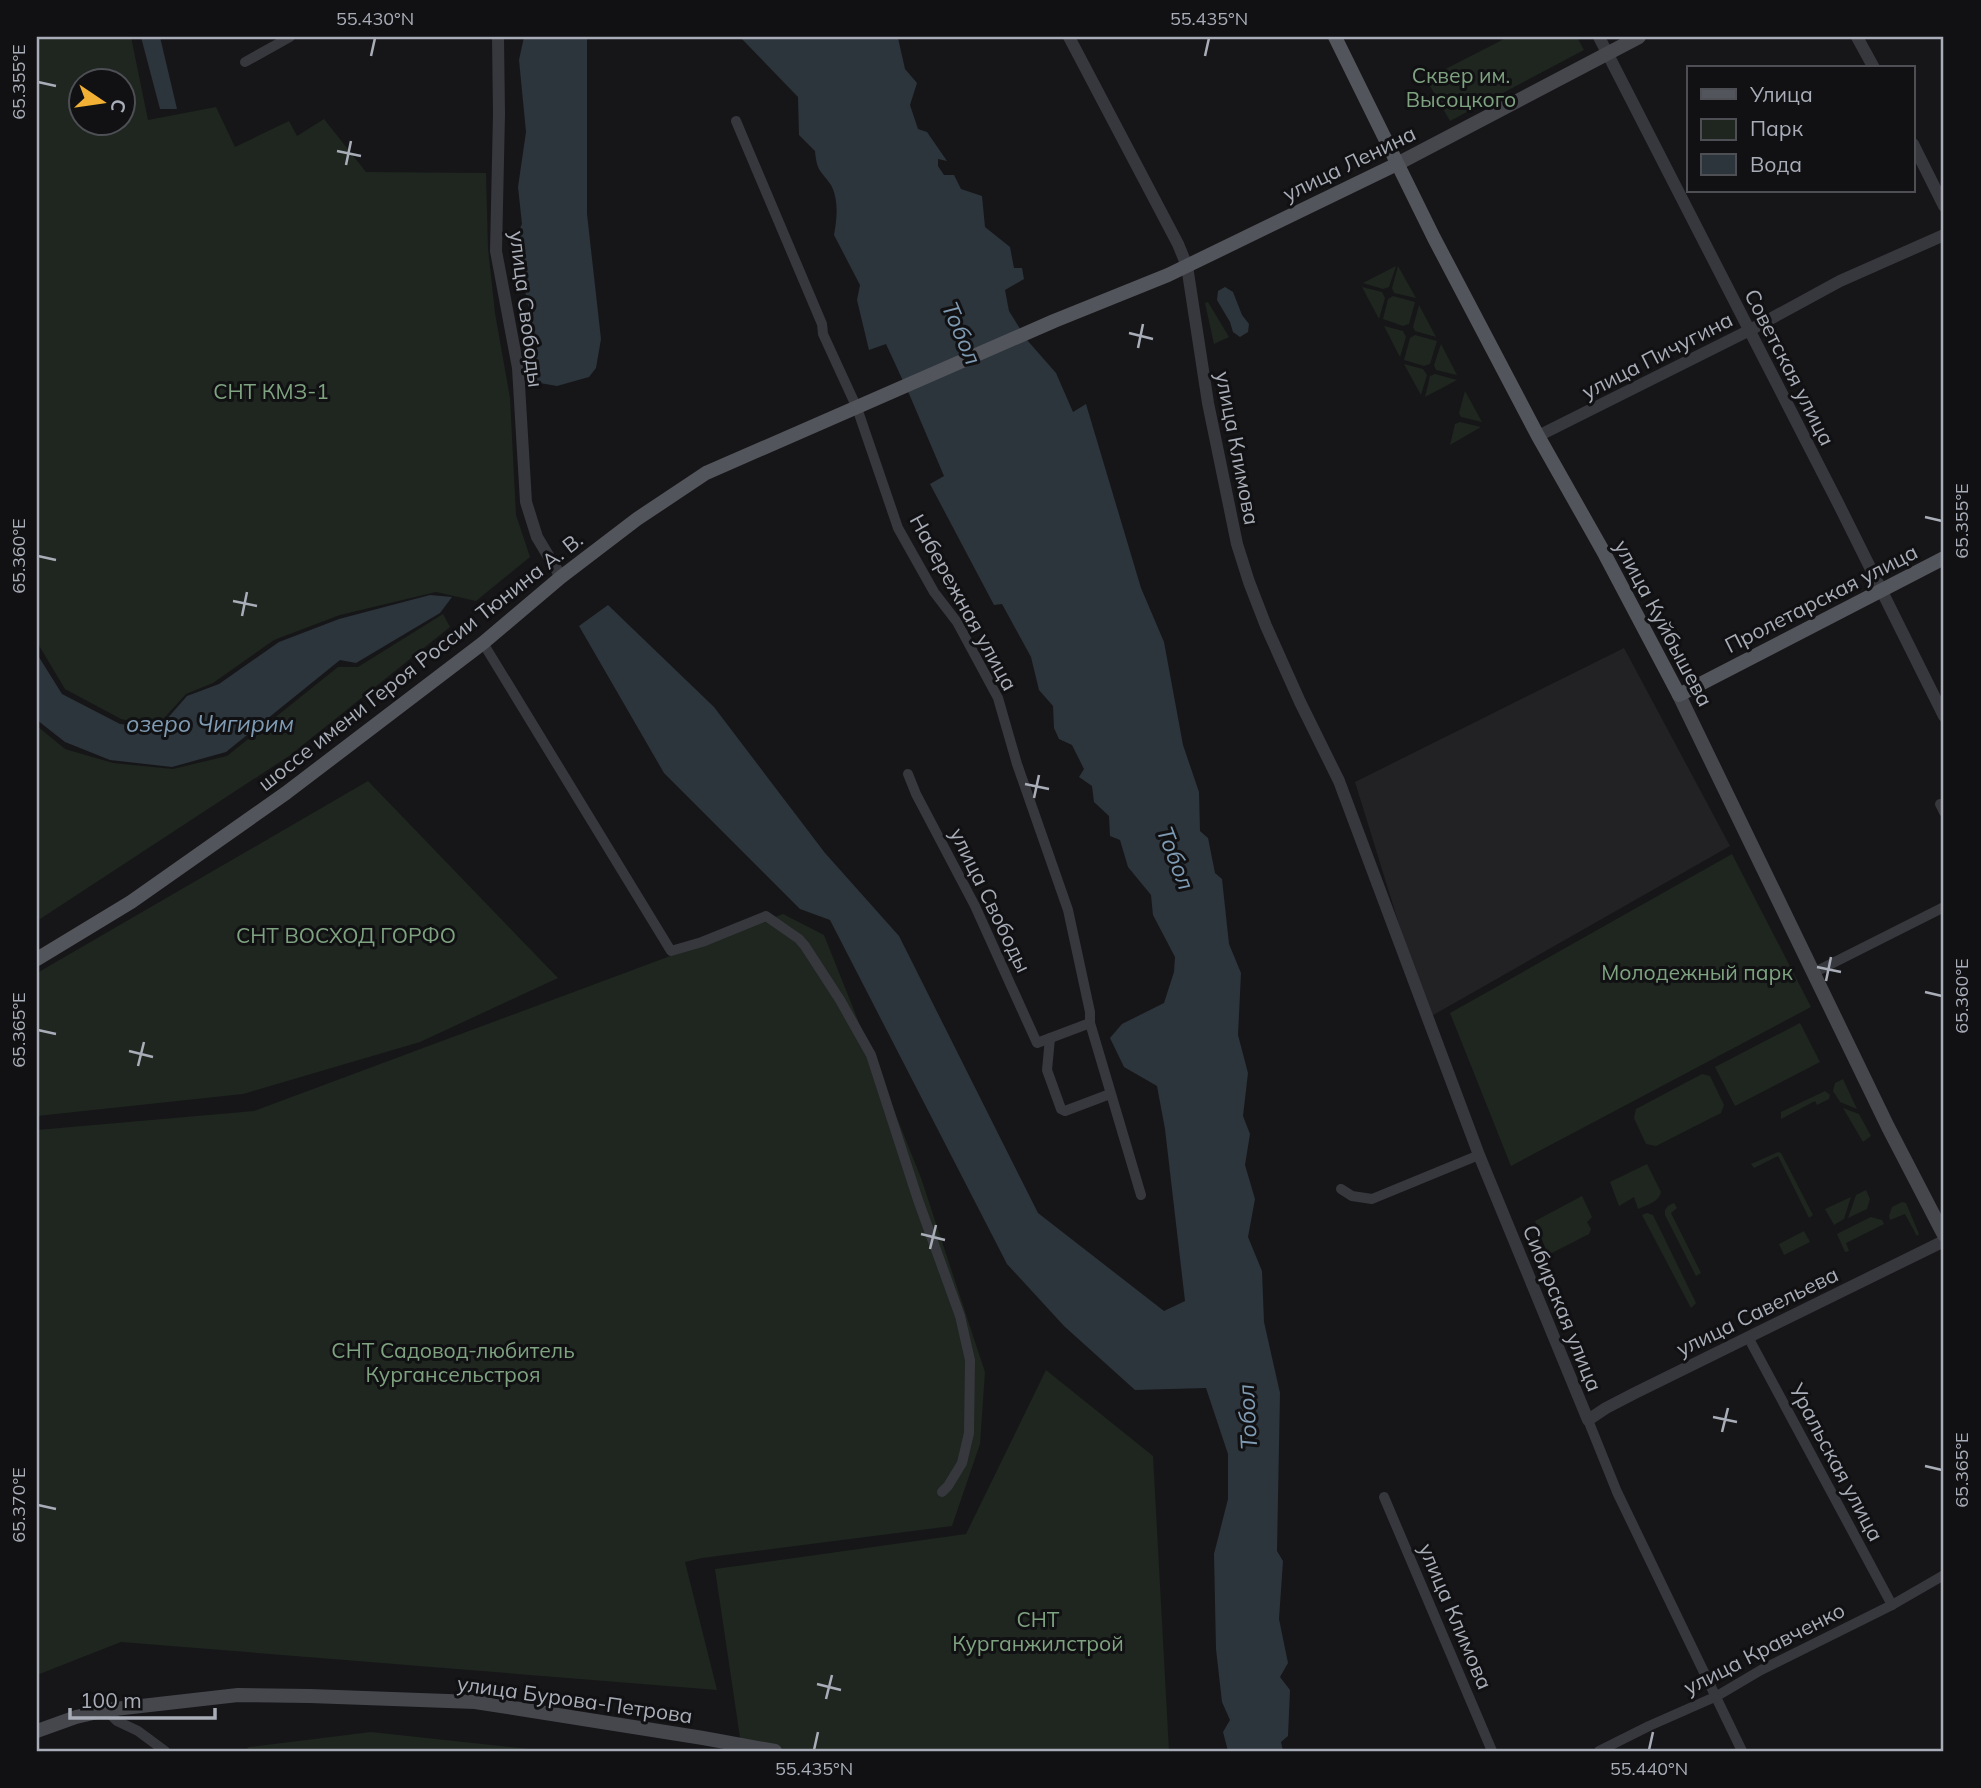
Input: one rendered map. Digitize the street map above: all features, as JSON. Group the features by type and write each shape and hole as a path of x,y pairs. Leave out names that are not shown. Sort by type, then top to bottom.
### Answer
{"main road":[{"name":"улица Куйбышева","path":"1335,37 1397,164 1538,436 1603,551 1679,695 1944,1238"},
{"name":"улица Ленина","path":"1054,321 1187,266 1397,164 1639,37"},
{"name":"шоссе имени Героя России Тюнина А. В.","path":"37,959 131,902 216,844 386,718 637,519 706,473 1054,321"},
{"name":"Пролетарская улица","path":"1679,695 1944,558"},
{"name":"улица Бурова-Петрова","path":"37,1731 106,1710 238,1695 475,1702 775,1751"}],"street":[{"path":"245,62 290,37"},
{"name":"улица Свободы","path":"498,37 496,251 518,368 526,502 537,537 561,577"},
{"name":"улица Климова","path":"1069,37 1187,266 1203,376 1237,544 1266,626 1339,781 1371,869"},
{"name":"Советская улица","path":"1599,37 1883,591 1944,716"},
{"path":"1857,37 1873,66"},
{"name":"Набережная улица","path":"736,121 817,311 823,334 857,408 898,528 934,592 957,622 998,698 1017,764 1068,910 1090,1012 1090,1023 1141,1195"},
{"path":"1914,146 1944,206"},
{"name":"улица Пичугина","path":"1538,436 1750,330 1840,281 1944,235"},
{"path":"483,643 671,950 702,942 766,916 805,946 871,1055 918,1200 960,1316 970,1360 969,1433 962,1463 942,1492"},
{"name":"улица Свободы","path":"908,774 975,906 1037,1043 1050,1038"},
{"name":"Сибирская улица","path":"1371,869 1479,1155 1588,1420 1628,1514 1742,1751"},
{"path":"1813,973 1944,906"},
{"path":"1090,1023 1050,1038 1047,1070 1061,1109 1065,1111 1110,1094"},
{"path":"1341,1189 1352,1196 1372,1199 1479,1155"},
{"name":"улица Савельева","path":"1588,1420 1634,1393 1944,1238"},
{"name":"Уральская улица","path":"1748,1337 1892,1605"},
{"name":"улица Климова","path":"1384,1497 1492,1751"},
{"name":"улица Кравченко","path":"1599,1751 1717,1696 1761,1670 1892,1605 1944,1575"},
{"path":"106,1710 117,1721 138,1731 165,1751"}],"shaded area":[{"path":"1624,648 1730,846 1428,1018 1355,782"}],"green space":[{"name":"СНТ КМЗ-1","path":"37,37 131,37 148,120 216,107 235,147 289,121 297,136 324,119 366,172 486,173 488,248 495,313 510,398 516,515 530,557 476,601 436,592 340,615 274,640 213,683 186,694 156,727 121,719 65,689 37,642"},
{"name":"Сквер им. Высоцкого","path":"1508,37 1577,37 1584,50 1450,121 1426,79"},
{"path":"1396,266 1389,287 1383,289 1363,283"},
{"path":"1398,266 1416,298 1394,293 1392,288"},
{"path":"1362,287 1382,292 1385,298 1379,319"},
{"path":"1393,296 1415,302 1409,324 1403,326 1383,319 1388,299"},
{"path":"1208,302 1229,337 1214,344 1205,303"},
{"path":"1419,305 1436,337 1415,331 1413,327"},
{"path":"1384,326 1403,331 1406,337 1400,357"},
{"path":"1415,335 1437,341 1430,364 1424,366 1404,360 1410,338"},
{"path":"1441,344 1457,375 1436,370 1434,365"},
{"path":"1404,364 1423,369 1427,375 1421,395"},
{"path":"1435,374 1457,380 1425,397 1430,376"},
{"path":"1465,391 1482,422 1461,417 1459,413"},
{"path":"1460,422 1481,427 1450,445 1455,424"},
{"path":"443,614 450,627 289,756 37,921 37,726 65,749 113,763 173,769 227,756 338,667 358,667"},
{"name":"СНТ ВОСХОД ГОРФО","path":"368,781 558,978 420,1042 243,1094 37,1116 37,973"},
{"name":"Молодежный парк","path":"1732,854 1811,1007 1511,1166 1450,1013"},
{"name":"СНТ Садовод-любитель Кургансельстроя","path":"783,914 824,935 921,1178 985,1372 980,1444 952,1526 685,1562 717,1690 121,1642 37,1675 37,1130 254,1111"},
{"path":"1800,1023 1820,1062 1735,1106 1715,1067"},
{"path":"1702,1074 1710,1076 1724,1105 1721,1113 1656,1146 1646,1144 1634,1118 1636,1109"},
{"path":"1843,1079 1857,1109 1840,1102 1833,1091 1835,1083"},
{"path":"1825,1091 1830,1095 1829,1099 1817,1105 1815,1101 1781,1119 1781,1112"},
{"path":"1843,1108 1859,1114 1871,1136 1863,1142"},
{"path":"1781,1153 1813,1215 1809,1218 1778,1156 1754,1168 1751,1164"},
{"path":"1647,1164 1661,1192 1658,1198 1638,1209 1634,1197 1619,1206 1610,1182"},
{"path":"1866,1190 1870,1199 1867,1209 1848,1218 1856,1195"},
{"path":"1582,1196 1592,1217 1587,1222 1591,1229 1589,1234 1548,1255 1535,1221"},
{"path":"1851,1197 1844,1219 1834,1225 1825,1209"},
{"path":"1674,1203 1677,1208 1671,1213 1701,1273 1696,1276 1665,1215 1668,1206"},
{"path":"1906,1203 1919,1234 1917,1236 1905,1214 1890,1220 1892,1207"},
{"path":"1642,1215 1653,1215 1696,1303 1691,1308"},
{"path":"1871,1217 1882,1220 1884,1224 1846,1243 1849,1251 1845,1252 1837,1234"},
{"path":"1804,1231 1810,1242 1784,1255 1779,1244"},
{"name":"СНТ Курганжилстрой","path":"1046,1370 1153,1456 1169,1751 742,1751 715,1569 966,1534"},
{"path":"371,1732 566,1751 244,1751 249,1747"}],"water":[{"path":"141,37 160,37 177,109 160,109"},
{"path":"524,37 587,37 587,214 601,339 596,368 589,377 557,386 534,382 537,345 514,241 522,224 518,187 526,132 519,60"},
{"name":"Тобол","path":"740,37 898,38 905,69 917,83 910,105 918,129 927,132 947,161 938,159 938,166 944,175 954,175 961,189 982,196 985,227 1010,247 1014,268 1022,268 1024,279 1005,290 1009,311 1027,340 1056,373 1073,412 1086,404 1141,588 1164,642 1183,745 1199,792 1200,831 1208,838 1215,873 1222,879 1229,944 1241,973 1238,1035 1248,1073 1243,1116 1250,1134 1245,1165 1255,1199 1248,1237 1262,1271 1264,1322 1280,1393 1277,1551 1283,1561 1279,1619 1288,1663 1280,1677 1290,1690 1288,1736 1281,1742 1283,1751 1228,1751 1223,1732 1230,1720 1222,1702 1216,1649 1214,1554 1228,1499 1228,1454 1206,1388 1135,1390 1064,1326 1007,1264 830,920 800,909 664,773 579,626 608,605 714,707 825,853 899,936 1038,1213 1164,1311 1185,1301 1165,1129 1157,1086 1124,1067 1110,1038 1122,1024 1164,1003 1174,972 1175,957 1153,915 1151,895 1128,867 1120,840 1110,836 1109,816 1094,802 1092,786 1079,777 1084,769 1072,745 1059,739 1054,728 1053,706 1039,690 1031,657 1002,604 994,605 930,484 944,476 886,344 869,350 857,300 860,285 834,235 837,210 834,191 818,167 815,151 799,135 798,97"},
{"path":"1225,287 1233,292 1242,315 1249,324 1248,332 1240,337 1233,332 1217,300 1218,291"},
{"name":"озеро Чигирим","path":"430,595 452,597 440,613 356,663 340,660 226,752 172,767 110,760 65,742 37,720 37,654 62,694 120,724 159,728 187,696 219,684 279,642 339,619"}]}
